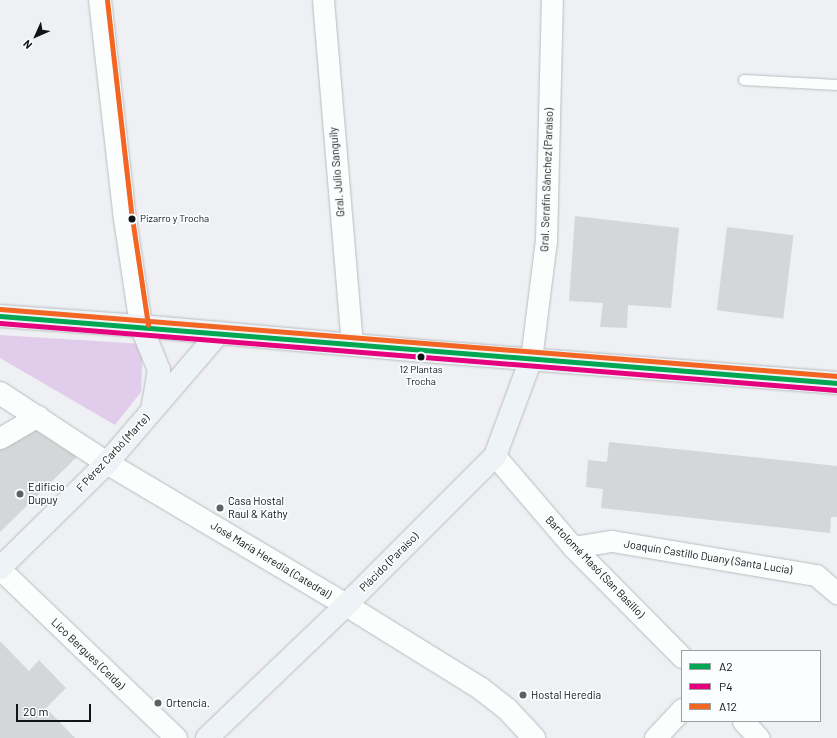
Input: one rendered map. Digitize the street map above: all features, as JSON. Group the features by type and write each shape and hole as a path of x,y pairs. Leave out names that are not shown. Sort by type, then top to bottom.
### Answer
{"main road":[{"path":"0,316 141,326 837,383"},
{"path":"141,326 159,370 152,411"},
{"name":"F Pérez Carbó (Marte)","path":"0,569 107,463 219,333"},
{"name":"Plácido (Paraíso)","path":"207,738 346,605 495,456 531,359"}],"street":[{"path":"100,0 124,212 141,326"},
{"name":"Gral. Julio Sanguily","path":"323,0 352,344"},
{"name":"Gral. Serafín Sánchez (Paraíso)","path":"531,359 546,242 552,0"},
{"name":"José María Heredia (Catedral)","path":"0,393 38,416 107,463 346,605 480,688 507,709 534,738"},
{"path":"0,438 38,416"},
{"name":"Bartolomé Masó (San Basilio)","path":"495,456 572,547 681,656"},
{"name":"Joaquín Castillo Duany (Santa Lucía)","path":"572,547 612,541 816,575 837,593"},
{"name":"Lico Bergues (Celda)","path":"0,569 176,738"},
{"path":"655,738 681,710"},
{"path":"744,722 759,738"}],"lane":[{"path":"744,80 837,85"}],"shaded area":[{"path":"0,335 143,344 141,392 115,425 0,358"}],"building":[{"path":"575,216 679,228 671,308 628,305 627,328 600,327 603,303 569,301"},
{"path":"727,227 794,235 783,319 717,310"},
{"name":"Edificio Dupuy","path":"34,425 79,455 0,532 0,449"},
{"path":"609,442 837,466 837,517 831,517 830,533 601,508 603,489 586,487 588,460 607,462"},
{"path":"0,641 29,671 39,660 66,688 46,708 75,738 0,738"}],"transit line":[{"name":"A12","path":"107,0 131,211 148,325"},
{"name":"A12","path":"0,309 837,376"},
{"name":"A2","path":"0,316 837,383"},
{"name":"P4","path":"0,323 836,390"}],"place":[{"name":"Pizarro y Trocha","path":"132,219"},
{"name":"12 Plantas Trocha","path":"421,357"},
{"name":"Edificio Dupuy","path":"20,494"},
{"name":"Casa Hostal Raul & Kathy","path":"220,508"},
{"name":"Hostal Heredia","path":"523,695"},
{"name":"Ortencia.","path":"158,703"}]}
